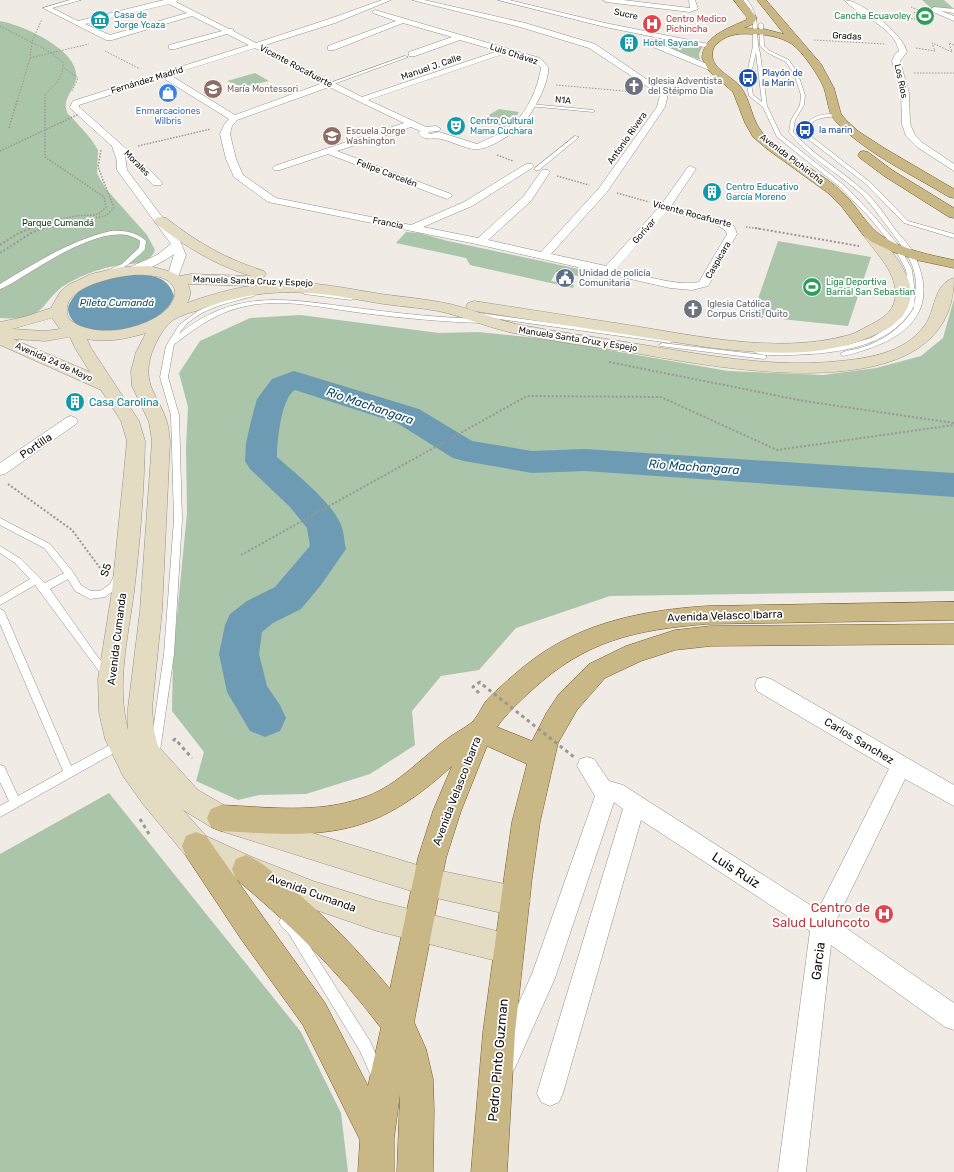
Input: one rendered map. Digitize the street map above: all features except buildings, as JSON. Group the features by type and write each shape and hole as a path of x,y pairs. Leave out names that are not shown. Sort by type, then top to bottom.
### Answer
{"main road":[{"path":"714,70 707,61 709,46 750,22 752,18 738,0"},
{"path":"761,0 794,41 816,64 829,88 842,131 865,155 893,176 954,214"},
{"path":"731,32 758,31 778,35 794,41"},
{"name":"Avenida Pichincha","path":"714,70 728,80 738,90 749,120 759,135 833,190 870,233 881,241 904,250 954,264"},
{"path":"836,115 859,137 954,194"},
{"path":"161,221 195,247 220,261 272,277 311,283"},
{"name":"Manuela Santa Cruz y Espejo","path":"175,279 311,283 724,344 784,348 814,347 838,344 860,337 880,328 898,312 903,300 902,282 895,267 870,233"},
{"path":"58,311 61,302 68,293 84,282 98,276 132,270 153,271 175,279"},
{"name":"Avenida Cumanda","path":"153,787 147,752 141,731 140,708 154,573 161,441 155,415 141,386 140,371 147,346 165,318 179,305 182,299 182,289 175,279"},
{"name":"Manuela Santa Cruz y Espejo","path":"75,331 98,336 118,335 144,329 165,318 207,301 235,293 284,288 316,289 447,308 468,313 487,321 512,328 722,362 779,367 841,366 866,363 888,358 914,345 932,328 940,312 945,292 954,284"},
{"name":"Avenida Cumanda","path":"58,311 62,321 75,331 83,348 132,426 136,441 123,591 110,679 111,712 121,744 132,767 153,787 207,851 248,878 320,897 418,927 509,949"},
{"name":"Avenida 24 de Mayo","path":"0,326 17,324 58,311"},
{"name":"Avenida 24 de Mayo","path":"0,333 45,336 75,331"},
{"name":"Avenida 24 de Mayo","path":"0,339 107,386"},
{"name":"Avenida Velasco Ibarra","path":"376,1172 384,1135 384,1091 432,858 447,811 480,731 496,708 540,668 569,649 595,636 629,625 666,618 707,615 954,611"},
{"name":"Avenida Velasco Ibarra","path":"509,949 526,822 540,757 545,742 556,720 568,702 597,672 634,653 675,640 711,636 954,634"},
{"path":"221,818 280,821 319,820 354,814 382,803 399,793 434,767 454,749 480,731 540,757"},
{"name":"Avenida Cumanda","path":"153,787 189,799 221,818 427,882 515,901"},
{"path":"207,851 252,928 314,1014 384,1135"},
{"path":"248,878 284,899 321,933 357,972 398,1024 410,1047 415,1068 417,1093 415,1172"},
{"name":"Pedro Pinto Guzman","path":"490,1172 499,1032 509,949"}],"street":[{"path":"46,8 78,0"},
{"path":"78,23 170,0"},
{"name":"Vicente Rocafuerte","path":"170,0 329,84 425,130 423,133 426,136 433,137 439,135 478,147"},
{"name":"Fernández Madrid","path":"120,147 74,107 76,103 332,21 388,0"},
{"path":"415,0 522,25 592,46 664,94"},
{"name":"Sucre","path":"501,0 605,25 709,46"},
{"name":"Sucre","path":"523,0 653,31 699,35"},
{"path":"606,0 690,10 696,9 692,0"},
{"path":"847,0 885,26 901,45"},
{"path":"460,2 522,25"},
{"path":"46,8 109,38 194,13"},
{"path":"954,12 933,10 954,19"},
{"name":"Luis Chávez","path":"375,12 537,60 543,65 545,68 541,83 531,105 518,125 478,147"},
{"path":"331,48 404,20"},
{"name":"Sucre","path":"605,25 613,30 664,48 714,70"},
{"path":"172,47 230,31"},
{"path":"709,35 731,32"},
{"path":"409,55 460,37"},
{"name":"Los Rios","path":"901,45 903,52 898,56 896,61 905,92 906,124 911,136 920,145 954,168"},
{"name":"Manuel J. Calle","path":"361,100 506,51"},
{"path":"164,75 231,121 329,84"},
{"name":"Antonio Rivera","path":"543,256 603,190 661,107 664,94"},
{"name":"Francia","path":"231,121 225,134 231,159 239,177 272,200 413,228 608,271 686,286"},
{"path":"277,168 411,124"},
{"path":"120,147 122,170 175,241 180,255 175,279"},
{"name":"Morales","path":"120,147 157,183"},
{"name":"Felipe Carcelén","path":"328,151 447,196"},
{"path":"413,228 468,204 537,169"},
{"path":"480,242 527,199 537,169"},
{"name":"Gorívar","path":"608,271 665,207 691,169"},
{"name":"Vicente Rocafuerte","path":"665,207 721,223"},
{"name":"Caspicara","path":"686,286 697,286 704,284 729,240 732,234 730,228 721,223"},
{"path":"132,270 160,258 170,252 176,245"},
{"name":"Portilla","path":"3,476 72,421"},
{"name":"Carlos Sanchez","path":"764,685 954,796"},
{"path":"495,1080 543,978 606,794 581,761"},
{"name":"Garcia","path":"792,1172 822,926 901,766"},
{"name":"Luis Ruiz","path":"606,794 610,791 616,792 822,926 954,1018"},
{"path":"550,1093 635,805"}],"lane":[{"path":"169,346 206,318 225,310 264,301 279,300 437,320 487,321 766,357 809,358 863,350 895,335 911,321 920,301 920,280 904,250 861,191 801,146 791,132 793,120 802,105 803,95 796,74 788,62 762,46 752,9 745,0"},
{"path":"751,0 758,10"},
{"path":"761,20 748,78 751,96 765,106"},
{"path":"153,787 170,654 178,519 175,415 164,377 169,346 181,326 200,312 222,302 268,293 310,293 468,313 726,349 780,352 818,352 848,347 873,339 893,327 905,317 911,306 912,294 909,270 904,250 843,187 779,136 765,106 758,53 755,46"},
{"path":"329,84 409,55"},
{"name":"N1A","path":"531,105 593,111"},
{"path":"836,115 811,120 806,125 805,130 810,138 868,183 906,222 954,236"},
{"path":"537,169 578,137"},
{"path":"0,287 59,254 89,240 111,233 130,233 138,236 143,241 142,249 124,265 98,276"},
{"name":"S5","path":"0,521 47,546 70,574 78,588 90,595 102,594 113,586 121,568 127,487 135,465"},
{"path":"0,549 18,561 44,588 94,659 110,679"},
{"path":"44,588 70,574"},
{"path":"0,601 36,580"},
{"path":"0,613 69,773"},
{"path":"0,812 121,744"},
{"path":"0,770 15,803"},
{"path":"179,808 207,851"},
{"path":"277,914 293,930 365,1046 384,1091"}],"path":[{"path":"915,5 911,7 923,12 910,13 908,18 920,20"},
{"path":"9,128 30,58 32,42 46,8"},
{"path":"690,10 731,32"},
{"path":"0,26 52,53 64,63 64,68 60,77 45,94 45,157 104,197 106,207 100,213 75,216 45,223 17,234 0,245"},
{"path":"30,58 109,38"},
{"name":"Gradas","path":"794,41 901,45 935,51 932,43 952,52 949,43 954,45"},
{"path":"103,50 143,71"},
{"path":"64,68 78,78 70,95"},
{"path":"541,83 664,94 729,88 716,75 714,70"},
{"path":"900,73 954,73"},
{"path":"70,112 74,117"},
{"path":"0,151 79,114"},
{"path":"120,147 231,121"},
{"path":"478,147 518,162"},
{"path":"0,253 31,233 47,227 105,216 111,212 114,208 98,167 101,148"},
{"name":"Vicente Rocafuerte","path":"537,169 603,190 665,207"},
{"name":"Vicente Rocafuerte","path":"721,223 882,250"},
{"path":"606,361 804,401 954,424"},
{"path":"241,555 527,396 661,397 777,450 954,424"},
{"path":"3,476 72,530 113,586"},
{"path":"476,689 473,687 480,682 581,761"},
{"path":"175,738 192,758"},
{"path":"149,834 153,787"}],"green space":[{"path":"922,0 944,0 953,8 931,8"},
{"name":"Parque Cumandá","path":"0,21 10,23 49,41 70,59 75,69 76,80 66,103 67,112 98,150 97,173 106,189 147,235 155,250 148,259 144,261 101,269 74,280 59,289 39,311 29,316 17,318 0,318"},
{"path":"646,38 702,47 699,54 700,60"},
{"path":"255,73 269,81 242,87 227,81"},
{"path":"499,109 519,112 515,119 504,127 482,119"},
{"path":"406,232 419,233 448,241 588,271 584,277 556,272 551,281 574,285 573,288 470,265 466,258 396,243"},
{"name":"Liga Deportiva Barrial San Sebastian","path":"778,241 871,257 848,326 752,316"},
{"path":"954,299 954,591 610,596 516,628 479,670 441,676 412,711 415,745 370,774 306,794 259,795 238,800 196,781 204,752 172,711 173,657 187,513 186,447 188,407 179,373 200,341 250,318 300,315 439,333 478,332 546,339 728,371 823,375 876,368 921,356 943,338"},
{"path":"109,793 301,1032 341,1113 348,1172 0,1172 0,854"}],"water":[{"name":"Pileta Cumandá","path":"133,274 153,276 168,284 171,289 174,296 170,304 156,317 134,326 109,331 86,329 77,325 72,320 68,312 69,305 76,294 83,288 99,281"}],"waterway":[{"name":"Rio Machangara","path":"265,718 248,692 239,654 244,625 260,612 288,598 328,549 324,525 302,498 261,461 262,443 272,399 282,385 294,380 408,416 464,450 532,462 585,460 954,485"}],"place":[{"name":"Cancha Ecuavoley","path":"925,16"},
{"name":"Casa de Jorge Ycaza","path":"100,20"},
{"name":"Centro Medico Pichincha","path":"652,24"},
{"name":"Hotel Sayana","path":"629,43"},
{"name":"Playón de la Marín","path":"748,78"},
{"name":"Iglesia Adventista del Stéipmo Día","path":"634,86"},
{"name":"María Montessori","path":"213,89"},
{"name":"Enmarcaciones Wilbris","path":"168,93"},
{"name":"Centro Cultural Mama Cuchara","path":"456,126"},
{"name":"la marin","path":"805,130"},
{"name":"Escuela Jorge Washington","path":"332,136"},
{"name":"Centro Educativo García Moreno","path":"712,192"},
{"name":"Unidad de policía Comunitaria","path":"565,278"},
{"name":"Liga Deportiva Barrial San Sebastian","path":"812,287"},
{"name":"Iglesia Católica Corpus Cristi, Quito","path":"693,309"},
{"name":"Casa Carolina","path":"75,402"},
{"name":"Centro de Salud Luluncoto","path":"884,914"}]}
